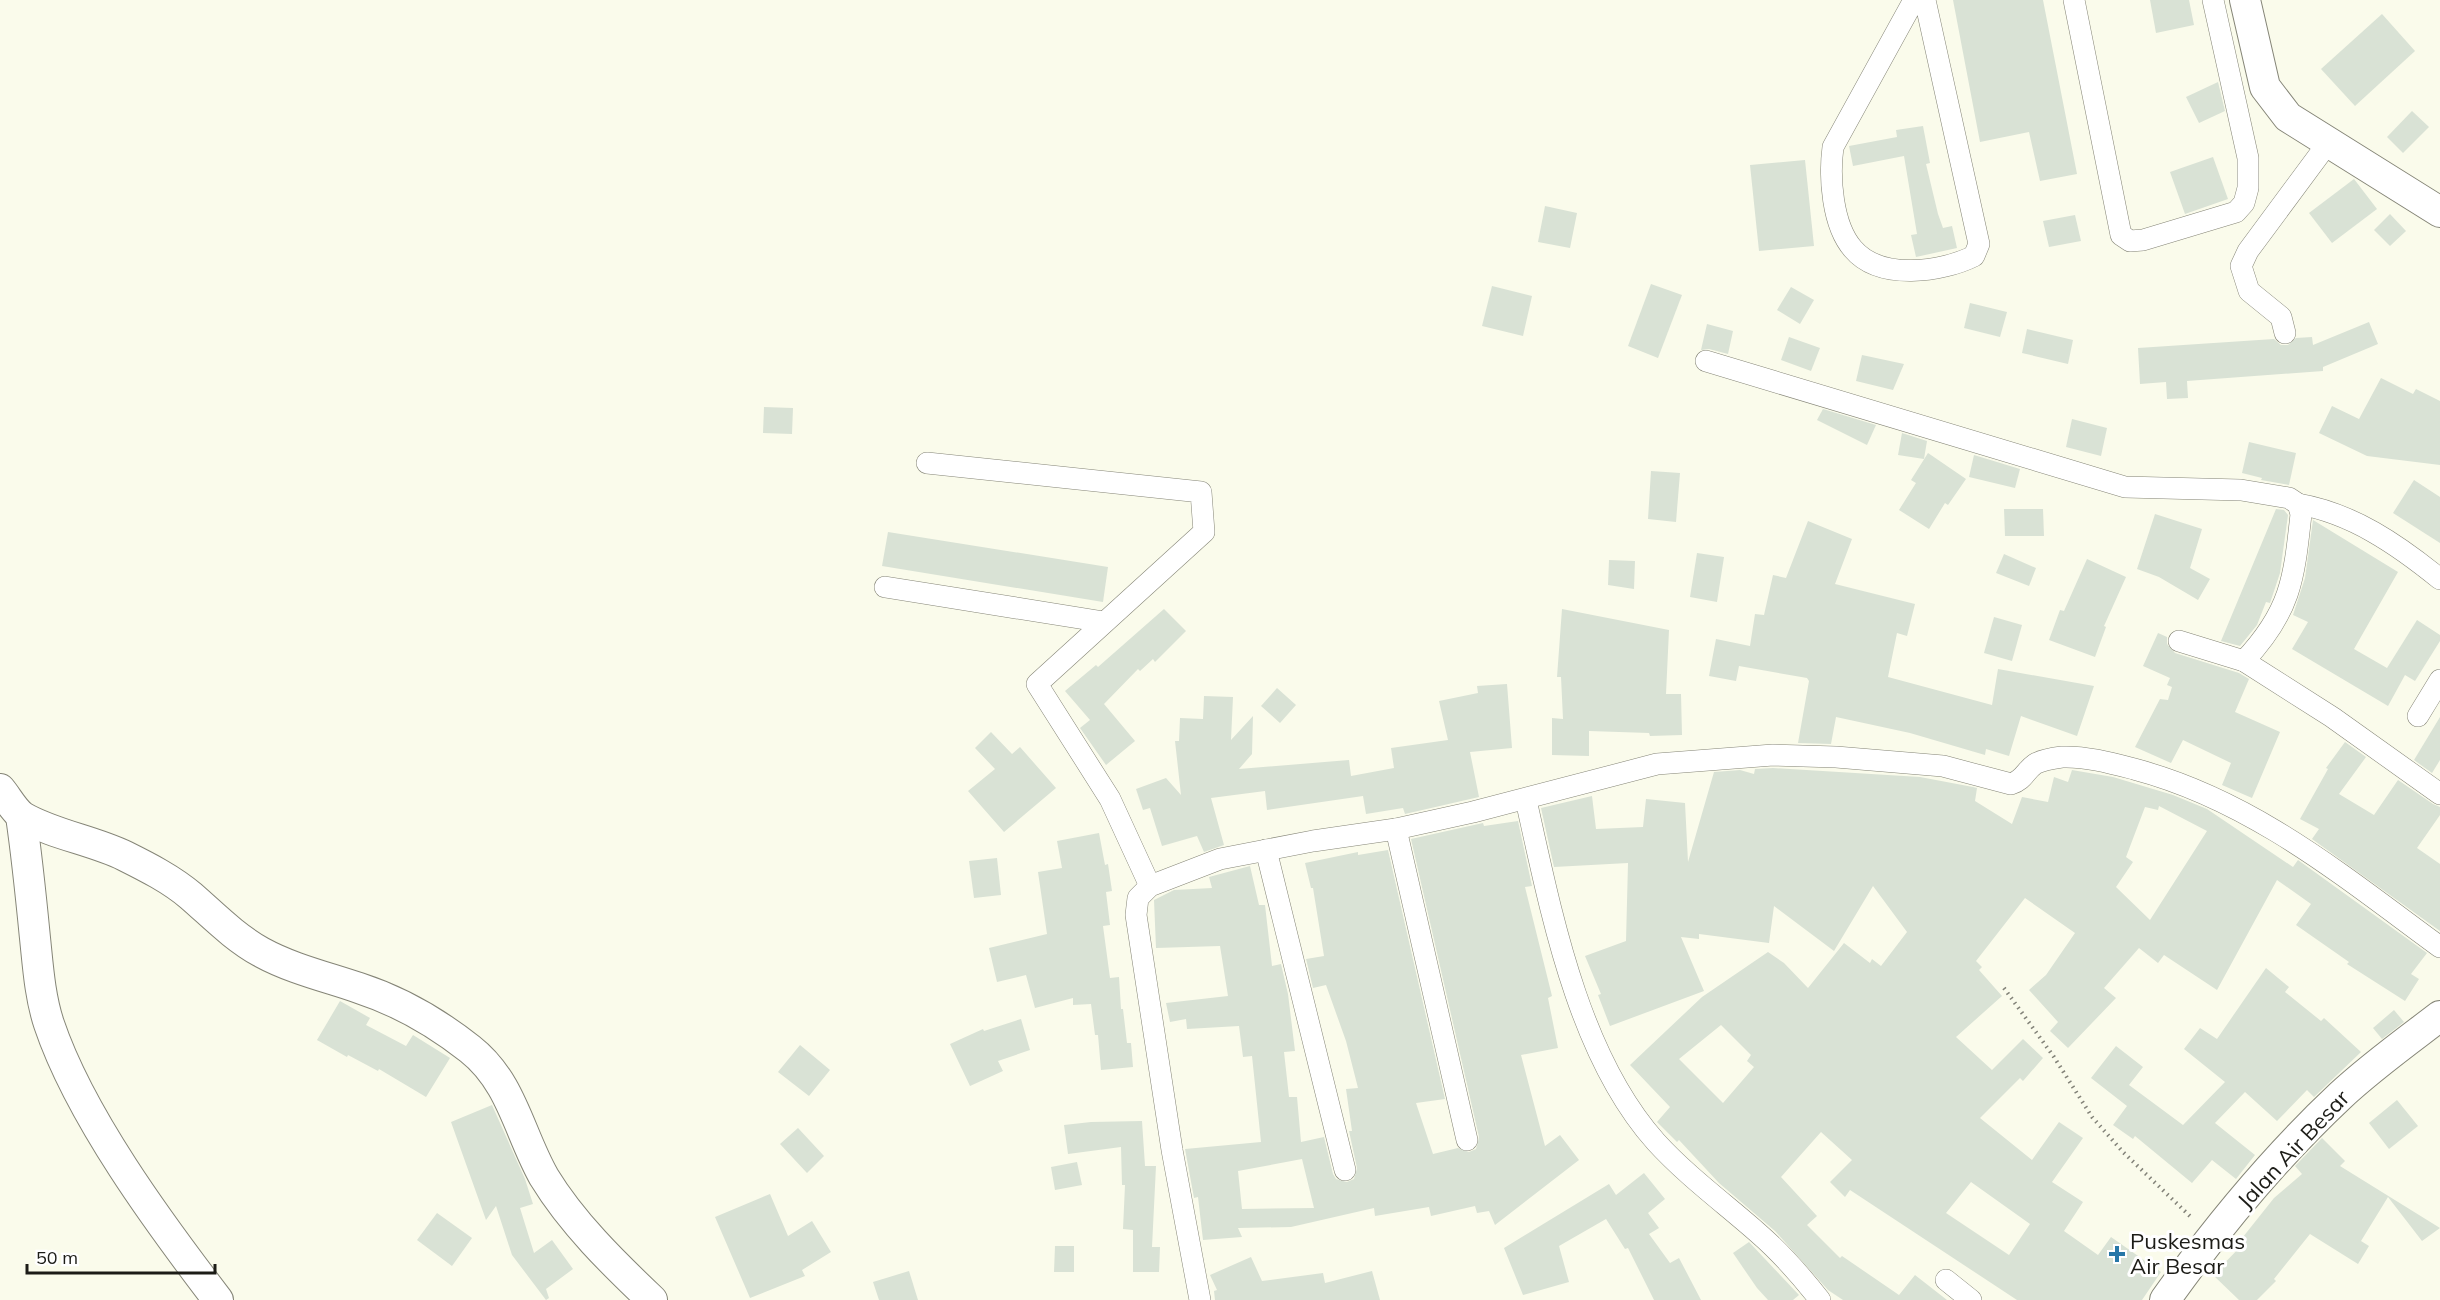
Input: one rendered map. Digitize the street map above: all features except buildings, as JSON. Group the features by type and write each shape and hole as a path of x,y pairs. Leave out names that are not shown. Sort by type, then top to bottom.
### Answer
{"street":[{"path":"1914,0 1833,147 1831,160 1840,228 1853,249 1870,262 1896,269 1932,270 1958,264 1974,256 1979,244 1925,0"},
{"path":"2074,0 2121,235 2130,241 2143,240 2236,212 2244,203 2248,188 2248,158 2213,0"},
{"path":"2245,0 2265,87 2288,117 2440,212"},
{"path":"2285,333 2281,317 2249,291 2241,266 2248,251 2328,143"},
{"path":"1706,361 2125,487 2241,490 2289,498 2298,504 2319,507 2359,523 2412,557 2440,579"},
{"path":"927,463 1201,492 1204,532 1037,684 1110,799 1150,886"},
{"path":"2244,661 2267,637 2294,578 2301,514 2298,504"},
{"path":"885,587 1104,622"},
{"path":"2179,641 2244,661 2332,717 2440,794"},
{"path":"2418,716 2440,680"},
{"path":"1200,1300 1172,1150 1136,915 1138,898 1150,886 1220,859 1396,829 1526,800 1657,764 1773,755 1825,757 1943,766 2012,784 2022,780 2035,765 2060,757 2079,758 2156,775 2224,801 2298,843 2440,947"},
{"path":"0,789 21,816 41,987 49,1023 67,1066 110,1143 184,1256 218,1300"},
{"path":"1526,800 1540,870 1567,966 1609,1071 1635,1116 1681,1169 1760,1234 1820,1300"},
{"path":"21,816 121,854 160,874 189,895 223,926 261,952 287,965 362,989 403,1006 441,1027 472,1050 491,1067 510,1098 545,1179 591,1238 652,1300"},
{"path":"1396,829 1467,1140"},
{"path":"1266,850 1345,1170"},
{"name":"Jalan Air Besar","path":"2165,1300 2278,1159 2334,1101 2440,1016"},
{"path":"1946,1280 1971,1300"}],"path":[{"path":"2004,988 2054,1058 2092,1117 2130,1159 2213,1238"}],"place":[{"name":"Puskesmas Air Besar","path":"2117,1254"}]}
